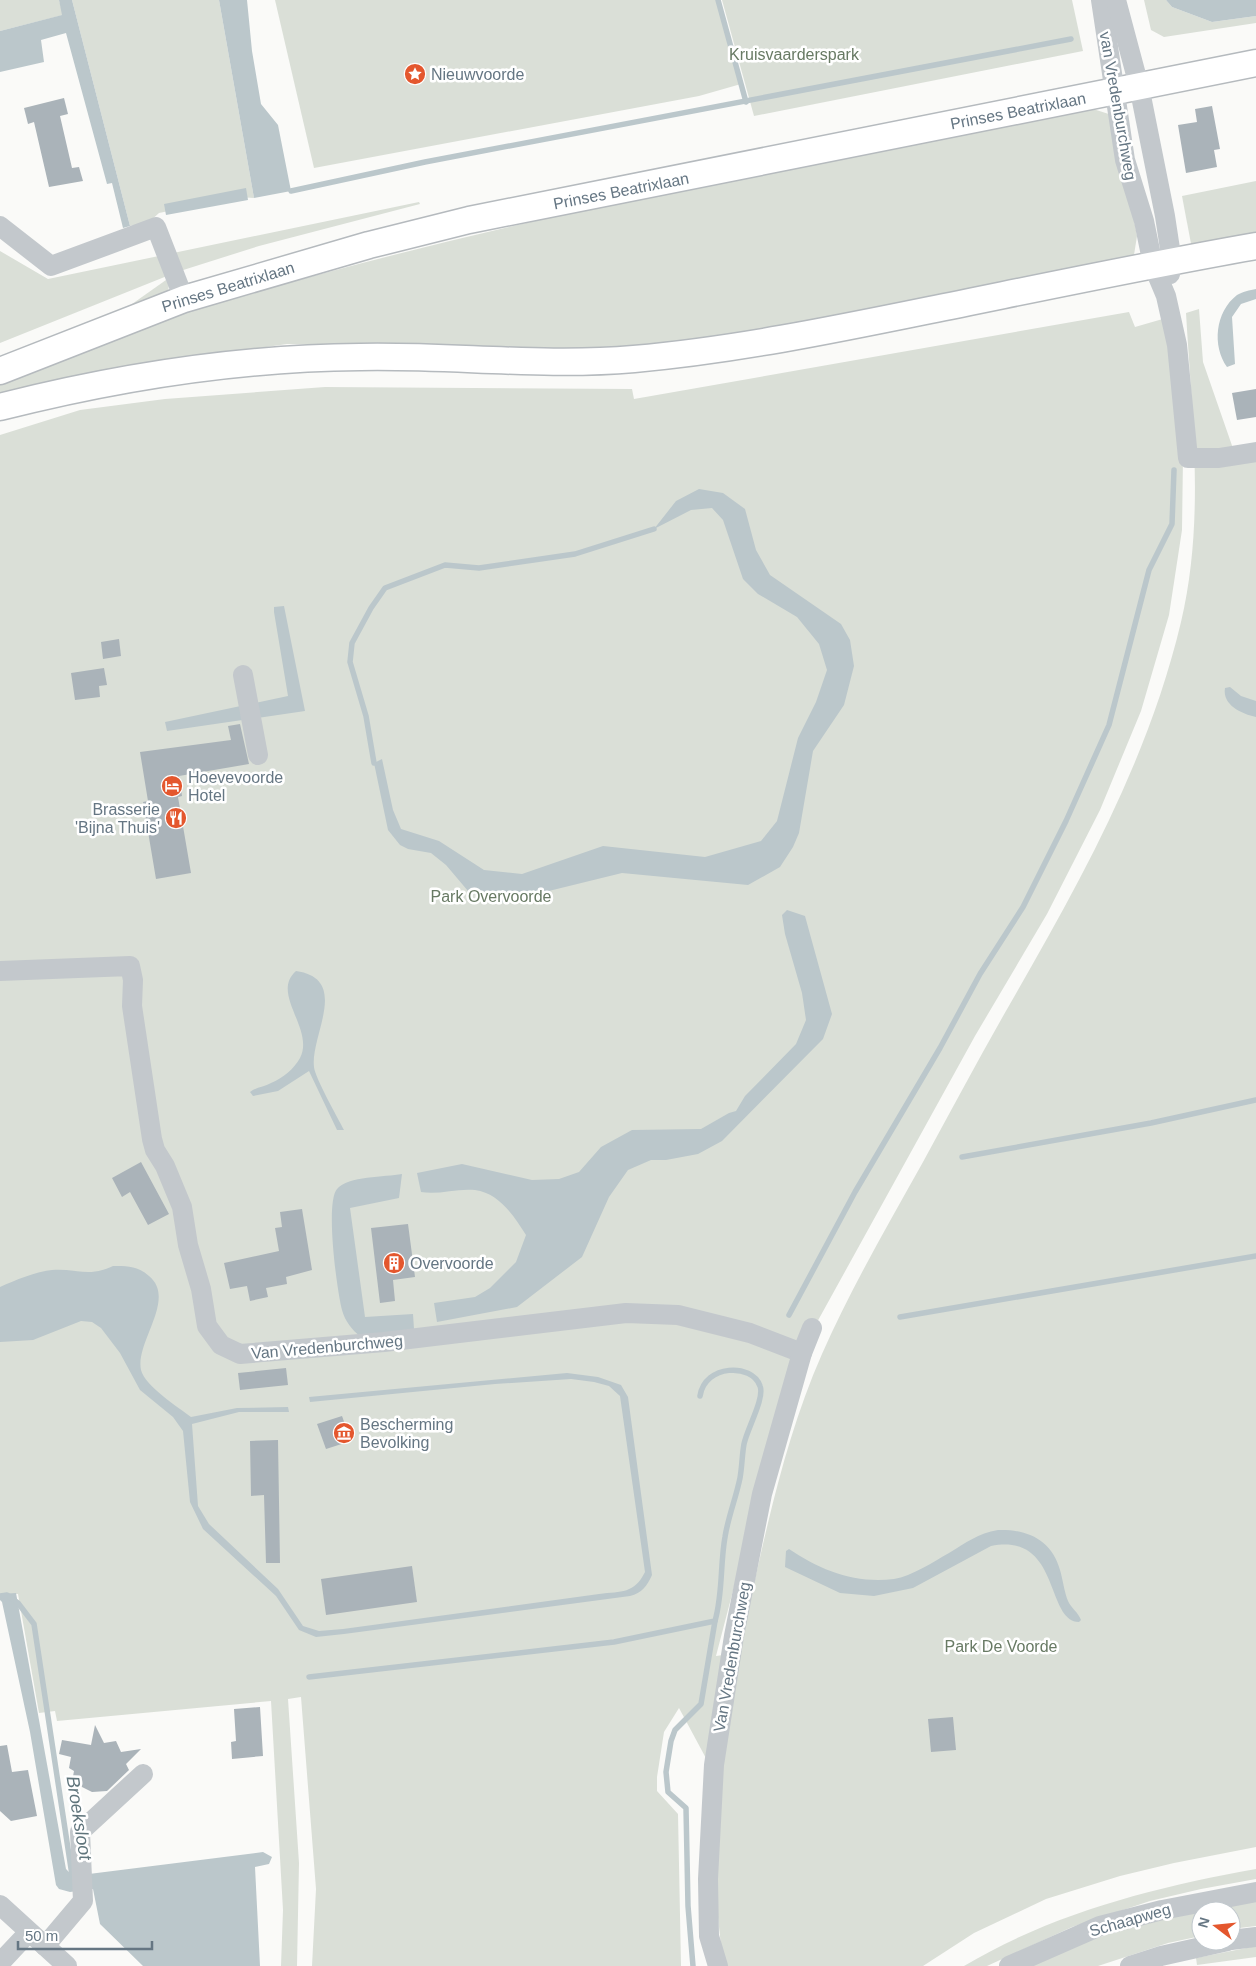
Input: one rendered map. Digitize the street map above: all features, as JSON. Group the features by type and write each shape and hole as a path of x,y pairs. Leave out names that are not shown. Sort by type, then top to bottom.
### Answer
{"main road":[{"name":"Prinses Beatrixlaan","path":"0,371 184,300 369,245 469,220 1256,63"},
{"path":"0,406 135,377 247,362 362,357 532,362 606,361 714,350 816,333 1256,246"}],"street":[{"name":"van Vredenburchweg","path":"1101,0 1125,160 1144,221 1162,264"},
{"name":"van Vredenburchweg","path":"1116,0 1127,49 1139,86 1165,216 1162,264 1166,296 1177,345 1188,458 1220,458 1256,452"},
{"path":"0,226 51,266 156,227 184,300"},
{"path":"243,675 258,755"},
{"name":"Van Vredenburchweg","path":"0,971 130,966 134,980 132,1006 152,1139 155,1150 165,1166 182,1207 188,1245 201,1289 207,1326 228,1350 240,1354 384,1342 626,1313 678,1316 750,1333 802,1353"},
{"name":"Van Vredenburchweg","path":"718,1966 710,1936 708,1879 714,1765 734,1636 762,1494 802,1353 812,1328"},
{"path":"44,1946 83,1901 80,1832 143,1774"},
{"name":"Schaapweg","path":"1009,1966 1100,1926 1162,1910 1256,1892"},
{"path":"0,1905 67,1966"},
{"path":"0,1963 29,1932"},
{"path":"1241,1939 1256,1937"},
{"path":"1130,1966 1161,1956 1191,1949"}],"green space":[{"path":"0,0 59,0 63,15 0,31"},
{"path":"72,0 219,0 254,198 238,197 159,213 148,223 130,226"},
{"path":"275,0 717,0 741,84 699,96 314,168"},
{"name":"Kruisvaarderspark","path":"722,0 1072,0 1083,51 754,116"},
{"path":"1144,0 1166,0 1172,7 1212,22 1256,16 1256,23 1164,37 1151,30"},
{"path":"1090,108 1115,116 1137,236 1134,255 822,321 648,352 287,344 161,362 0,398 0,381 119,334 273,287 389,256 505,228 738,177"},
{"path":"1256,181 1256,236 1192,249 1182,196"},
{"path":"419,202 420,204 259,246 177,272 0,343 0,251 48,279"},
{"path":"166,280 169,285 168,292 125,309"},
{"name":"Park Overvoorde","path":"1199,309 1203,362 1237,460 1256,457 1256,1847 1120,1876 1046,1899 974,1933 923,1966 726,1966 721,1946 716,1898 722,1788 679,1708 664,1732 657,1777 657,1791 678,1814 681,1966 312,1966 316,1889 301,1697 288,1699 299,1863 297,1966 281,1966 283,1910 271,1701 57,1721 55,1711 39,1713 18,1594 0,1594 0,435 80,410 165,399 325,387 632,389 634,399 1129,312 1135,327 1173,316 1183,457 1182,530 1169,615 1141,711 1100,810 1047,914 975,1036 805,1344 760,1487 716,1656 738,1653 783,1464 807,1390 833,1329 870,1257 1062,912 1131,772 1150,723 1167,673 1181,622 1193,546 1195,468 1186,313"},
{"path":"1256,1869 1256,1879 1150,1901 1072,1927 987,1966 964,1966 998,1947 1033,1931 1106,1904 1180,1884"},
{"path":"1256,1898 1256,1926 1241,1928 1241,1901"},
{"path":"1191,1913 1191,1938 1168,1943 1098,1966 1029,1966 1080,1944 1129,1927"},
{"path":"1256,1946 1256,1957 1197,1965 1196,1958 1231,1951 1241,1951 1241,1949"}],"shaded area":[{"path":"59,0 72,0 130,226 123,228 112,183 107,184 66,33 41,40 44,62 0,72 0,31 62,15"},
{"path":"219,0 247,0 252,51 261,104 278,125 291,191 254,198"},
{"path":"1166,0 1256,0 1256,16 1212,22 1172,7"},
{"path":"246,188 248,200 166,215 164,204"},
{"path":"1256,289 1256,299 1241,304 1232,317 1235,364 1227,367 1219,349 1218,330 1220,320 1224,310 1237,295"},
{"path":"699,489 723,493 745,509 756,550 770,575 841,624 850,640 854,666 844,705 813,751 799,833 793,847 780,867 748,885 622,873 496,904 468,891 446,865 431,853 408,849 400,845 388,830 374,763 382,759 393,810 401,829 439,841 484,870 522,874 603,846 705,857 761,841 777,821 798,738 816,702 827,670 819,644 797,617 758,594 743,579 723,520 712,508 691,510 654,529 676,501"},
{"path":"284,606 305,711 167,731 165,722 288,696 274,612 274,607"},
{"path":"1230,687 1241,696 1256,701 1256,717 1239,711 1230,704 1225,694 1225,688"},
{"path":"787,910 805,916 832,1014 823,1039 722,1141 698,1154 666,1160 651,1160 628,1170 609,1197 582,1257 517,1307 437,1322 434,1303 475,1297 490,1288 516,1262 526,1235 505,1206 484,1192 468,1190 434,1193 421,1192 417,1173 462,1164 532,1180 559,1179 579,1172 601,1147 632,1130 701,1129 736,1111 745,1096 796,1044 806,1020 802,993 785,934 782,915"},
{"path":"296,971 312,976 321,985 325,997 314,1054 314,1067 322,1089 344,1130 337,1130 309,1071 278,1091 253,1096 250,1092 284,1076 295,1066 300,1058 303,1047 302,1035 288,990 289,980"},
{"path":"402,1174 399,1198 350,1208 365,1317 413,1314 414,1329 361,1337 347,1322 340,1300 333,1248 332,1211 334,1197 337,1189 349,1182 358,1179"},
{"path":"113,1266 141,1270 156,1285 159,1296 157,1308 144,1347 141,1370 149,1383 163,1396 191,1417 237,1408 288,1407 289,1412 239,1412 192,1424 198,1506 209,1524 278,1589 303,1626 319,1631 343,1629 621,1592 632,1588 645,1572 620,1396 609,1386 571,1379 495,1384 310,1402 309,1397 567,1373 598,1377 621,1385 628,1397 652,1575 648,1583 641,1591 630,1596 316,1637 299,1630 276,1596 203,1529 190,1502 183,1431 173,1417 140,1390 120,1353 101,1328 92,1322 81,1321 33,1340 0,1342 0,1287 45,1271 89,1272 104,1270"},
{"path":"998,1530 1028,1534 1045,1544 1056,1560 1065,1593 1081,1620 1079,1622 1068,1618 1061,1608 1041,1564 1030,1552 1013,1545 991,1546 913,1588 874,1596 840,1593 785,1567 786,1551 789,1549 801,1557 838,1574 866,1579 894,1579 922,1568 978,1536"},
{"path":"16,1593 66,1869 73,1876 263,1852 272,1857 269,1864 255,1867 260,1966 143,1966 100,1924 93,1889 70,1892 59,1889 56,1885 30,1732 2,1602 0,1600 0,1594"}],"building":[{"path":"64,98 68,114 60,116 72,168 79,167 83,181 49,187 34,122 28,124 24,108"},
{"path":"1212,106 1220,149 1214,150 1217,167 1186,173 1178,125 1197,122 1195,109"},
{"path":"1256,389 1256,417 1237,420 1232,393"},
{"path":"119,639 121,656 103,659 101,642"},
{"path":"104,668 107,685 99,686 100,697 75,700 71,673"},
{"path":"240,724 249,764 179,776 182,796 178,797 191,873 156,879 143,802 148,801 140,752 231,740 228,726"},
{"path":"141,1162 169,1214 148,1225 130,1192 122,1197 112,1178"},
{"path":"302,1209 312,1270 286,1277 287,1284 266,1288 268,1297 250,1301 247,1286 230,1289 224,1263 279,1251 275,1228 282,1227 280,1212"},
{"name":"Overvoorde","path":"408,1224 415,1277 393,1280 395,1301 380,1303 371,1228"},
{"path":"286,1368 288,1385 240,1390 238,1373"},
{"path":"342,1416 351,1441 326,1449 317,1424"},
{"path":"278,1440 280,1563 266,1563 264,1495 251,1496 250,1441"},
{"path":"412,1566 417,1602 326,1615 321,1579"},
{"path":"260,1707 263,1756 232,1759 231,1742 236,1741 234,1709"},
{"path":"953,1717 956,1750 931,1752 928,1719"},
{"path":"95,1725 104,1743 116,1741 121,1752 141,1749 126,1764 129,1770 107,1791 92,1792 72,1782 74,1771 69,1768 71,1757 59,1754 62,1740 91,1745"},
{"path":"7,1745 12,1772 28,1770 37,1816 11,1821 0,1811 0,1746"}],"waterway":[{"path":"718,0 746,102"},
{"path":"291,191 425,162 1071,39"},
{"path":"789,1315 855,1192 940,1048 980,974 1023,907 1066,821 1109,725 1149,570 1172,524 1174,470"},
{"path":"374,763 366,716 350,662 352,643 371,608 385,588 445,565 479,568 575,554 654,529"},
{"path":"962,1157 1151,1123 1256,1100"},
{"path":"900,1317 1256,1256"},
{"path":"309,1677 614,1642 715,1621 718,1610 726,1530 740,1478 744,1444 758,1406 761,1391 755,1379 748,1373 729,1370 710,1378 704,1385 700,1396"},
{"name":"Broeksloot","path":"0,1596 7,1595 18,1603 34,1624 72,1875 76,1875"},
{"path":"693,1966 688,1906 686,1808 668,1792 666,1772 671,1741 675,1730 701,1704 715,1621"}],"place":[{"name":"Nieuwvoorde","path":"415,74"},
{"name":"Hoevevoorde Hotel","path":"172,786"},
{"name":"Brasserie 'Bijna Thuis'","path":"176,818"},
{"name":"Overvoorde","path":"394,1263"},
{"name":"Bescherming Bevolking","path":"344,1433"}],"park label":[{"name":"Park De Voorde","path":"1001,1646"}]}
